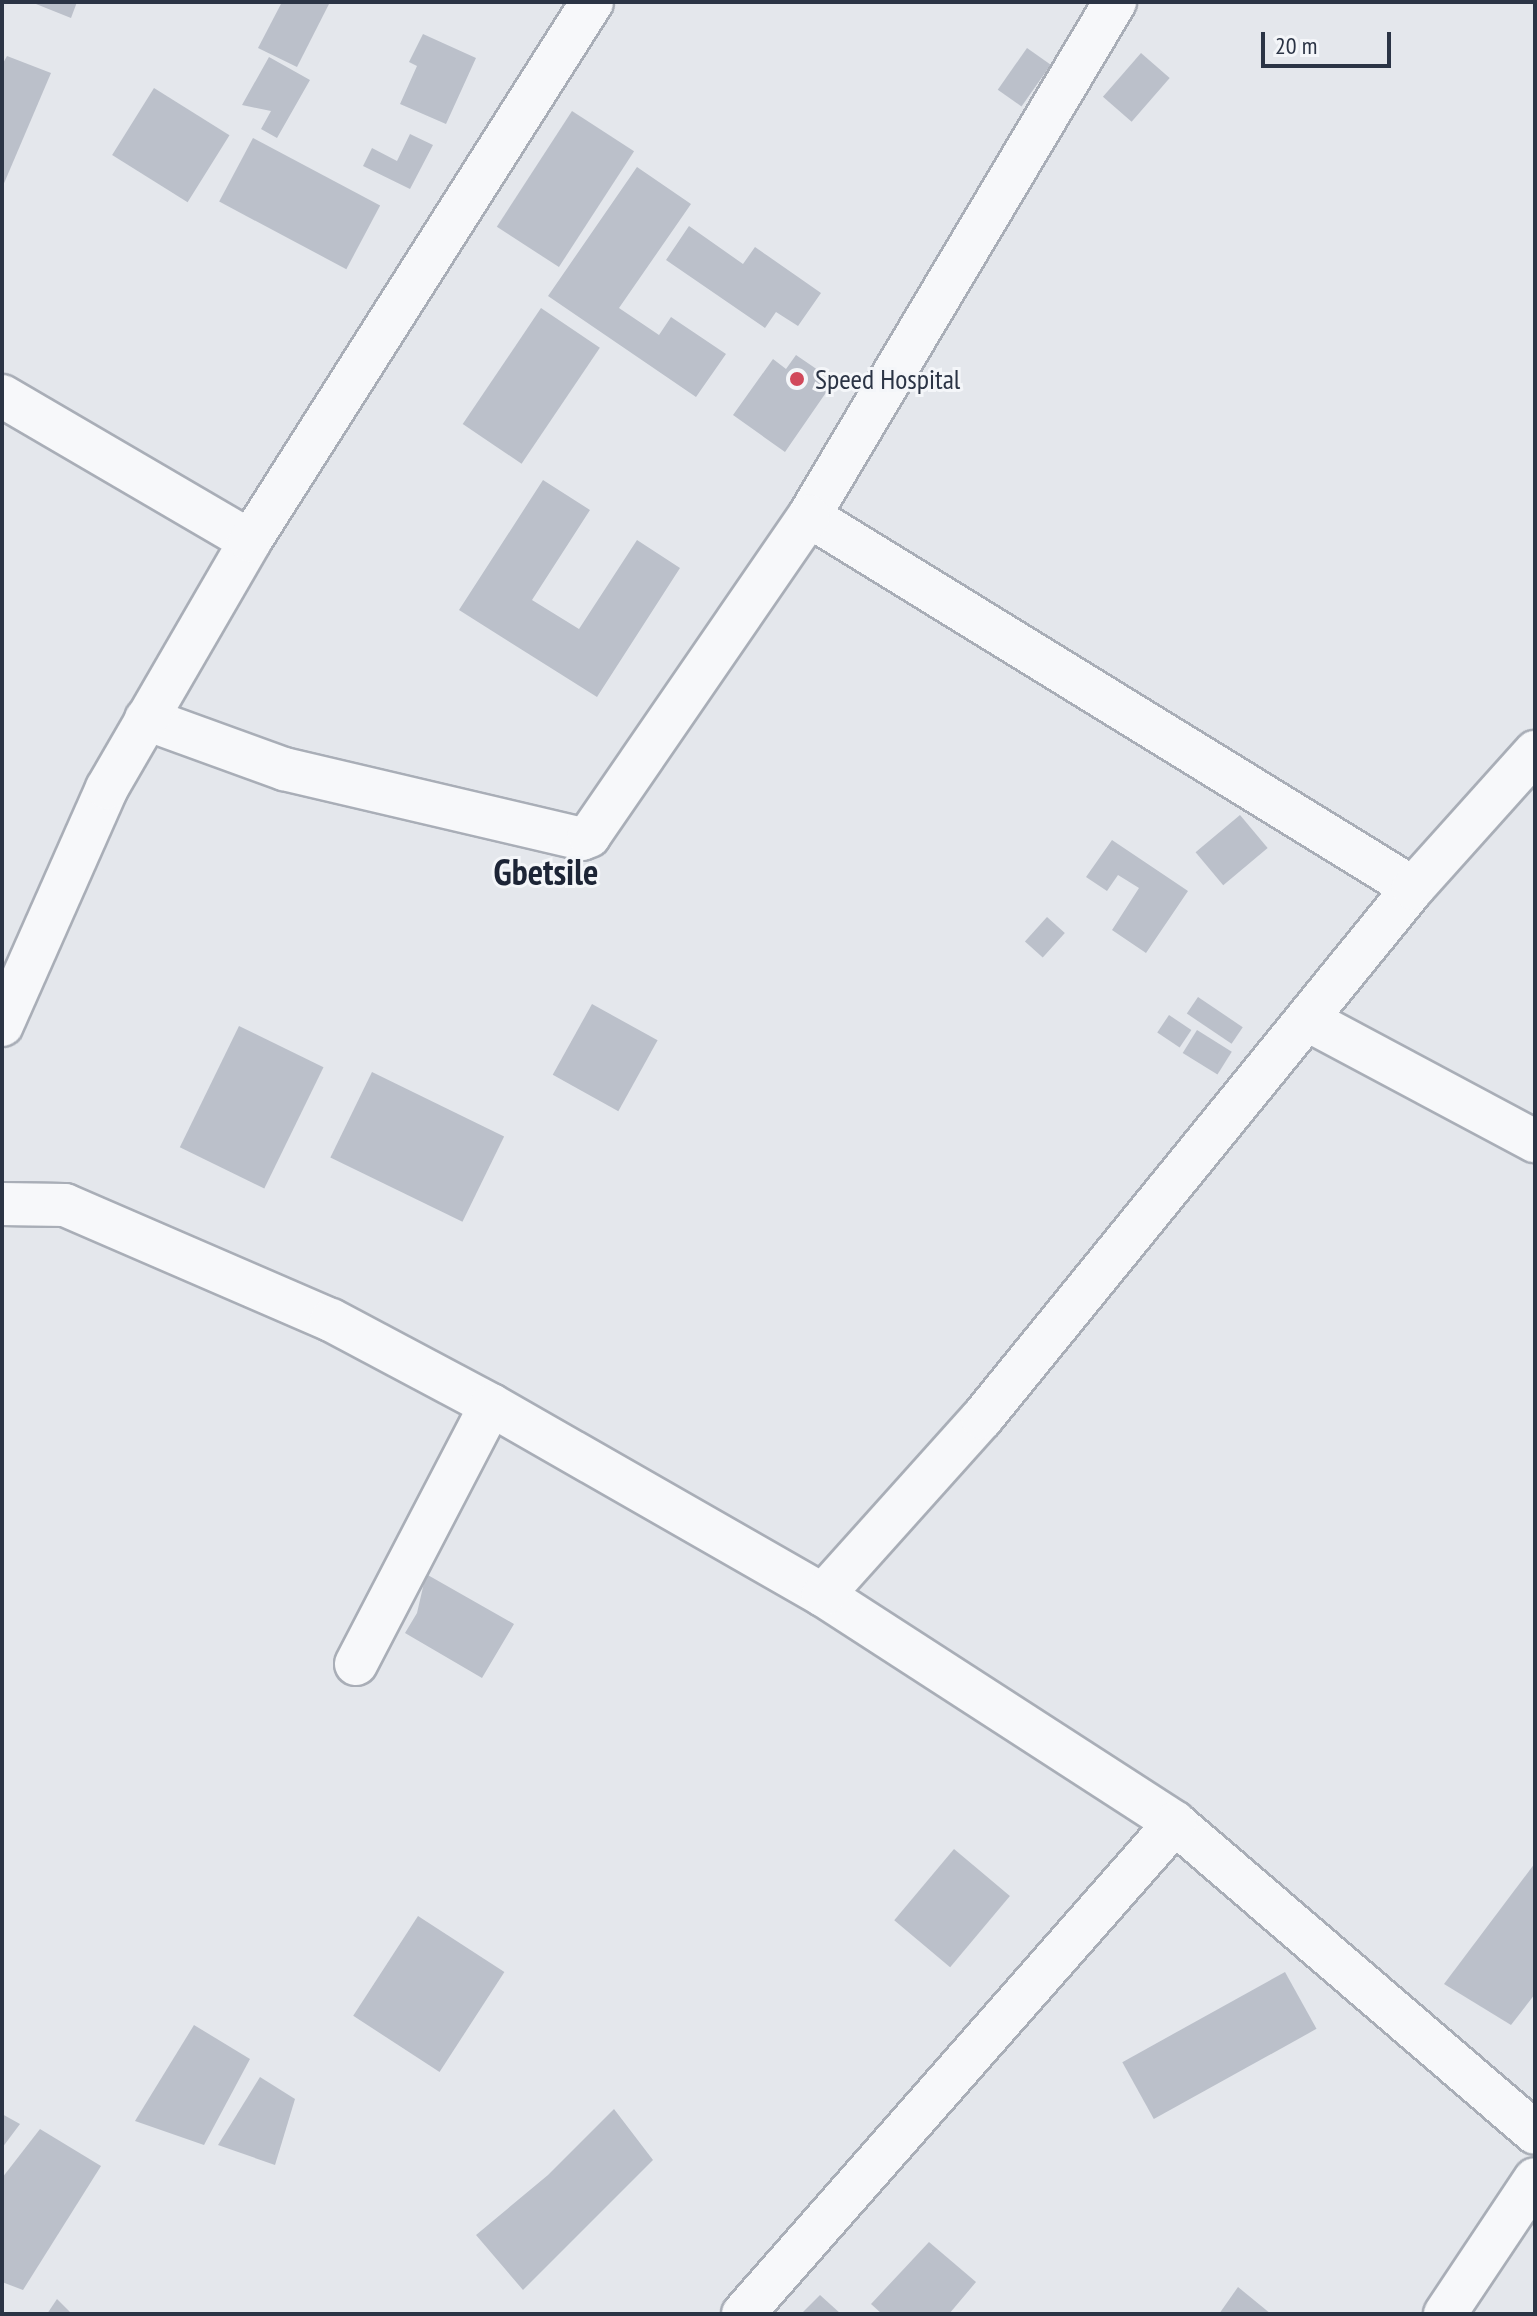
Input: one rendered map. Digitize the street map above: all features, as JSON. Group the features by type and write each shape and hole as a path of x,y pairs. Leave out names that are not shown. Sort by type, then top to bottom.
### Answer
{"street":[{"path":"2,1025 107,788 146,719 250,541 592,2"},
{"path":"146,719 284,769 582,839 589,836 809,516 1115,2"},
{"path":"2,396 250,541"},
{"path":"809,516 1413,888"},
{"path":"823,1595 982,1418 1413,888 1535,752"},
{"path":"1308,1020 1535,1141"},
{"path":"2,1204 65,1205 331,1320 491,1405 823,1595 1175,1823 1535,2133"},
{"path":"356,1664 491,1405"},
{"path":"743,2314 1175,1823"},
{"path":"1445,2314 1535,2179"}],"building":[{"path":"31,2 77,2 71,18"},
{"path":"282,2 330,2 297,67 258,48"},
{"path":"423,34 476,58 446,124 400,104 417,66 409,62"},
{"path":"1027,48 1051,65 1022,106 998,90"},
{"path":"1141,53 1170,78 1132,122 1103,97"},
{"path":"7,56 51,73 2,188 2,65"},
{"path":"269,57 310,80 277,138 261,129 271,111 242,105"},
{"path":"154,88 229,135 188,202 112,155"},
{"path":"572,111 634,151 559,267 497,227"},
{"path":"410,134 433,145 410,189 363,166 372,148 397,161"},
{"path":"253,138 380,206 346,269 219,202"},
{"path":"637,167 691,204 619,308 659,335 671,317 726,354 696,397 548,296"},
{"path":"689,226 743,264 755,247 821,293 798,326 776,312 765,328 666,260"},
{"path":"541,308 600,348 522,464 463,424"},
{"path":"796,355 834,381 785,452 733,415 773,359 786,369"},
{"path":"543,480 590,510 532,600 579,629 637,540 680,568 597,697 459,610"},
{"path":"1240,815 1268,848 1223,885 1196,852"},
{"path":"1112,840 1188,891 1146,953 1112,930 1139,888 1118,875 1107,891 1086,877"},
{"path":"1047,917 1065,933 1043,958 1025,942"},
{"path":"1198,997 1243,1027 1232,1044 1187,1014"},
{"path":"592,1004 658,1040 618,1111 553,1075"},
{"path":"1169,1015 1191,1030 1180,1048 1157,1032"},
{"path":"239,1026 323,1067 264,1189 180,1147"},
{"path":"1197,1030 1232,1052 1217,1075 1183,1053"},
{"path":"372,1072 504,1136 462,1222 330,1157"},
{"path":"426,1574 514,1624 482,1678 405,1633 417,1613"},
{"path":"954,1849 1010,1896 950,1967 894,1920"},
{"path":"1535,1863 1535,1994 1511,2025 1444,1984"},
{"path":"418,1916 504,1972 440,2072 353,2016"},
{"path":"1285,1972 1317,2029 1154,2119 1122,2062"},
{"path":"194,2025 250,2059 204,2145 135,2121"},
{"path":"260,2077 295,2099 275,2165 218,2145"},
{"path":"614,2109 653,2160 523,2290 476,2235 548,2175"},
{"path":"2,2114 20,2124 2,2148"},
{"path":"40,2129 101,2166 23,2290 2,2282 2,2178"},
{"path":"929,2242 976,2282 949,2314 882,2314 871,2304"},
{"path":"1238,2287 1271,2314 1219,2314"},
{"path":"820,2295 841,2314 801,2314"},
{"path":"57,2299 72,2314 47,2314"}],"place":[{"name":"Speed Hospital","path":"797,379"}],"district":[{"name":"Gbetsile","path":"546,872"}]}
